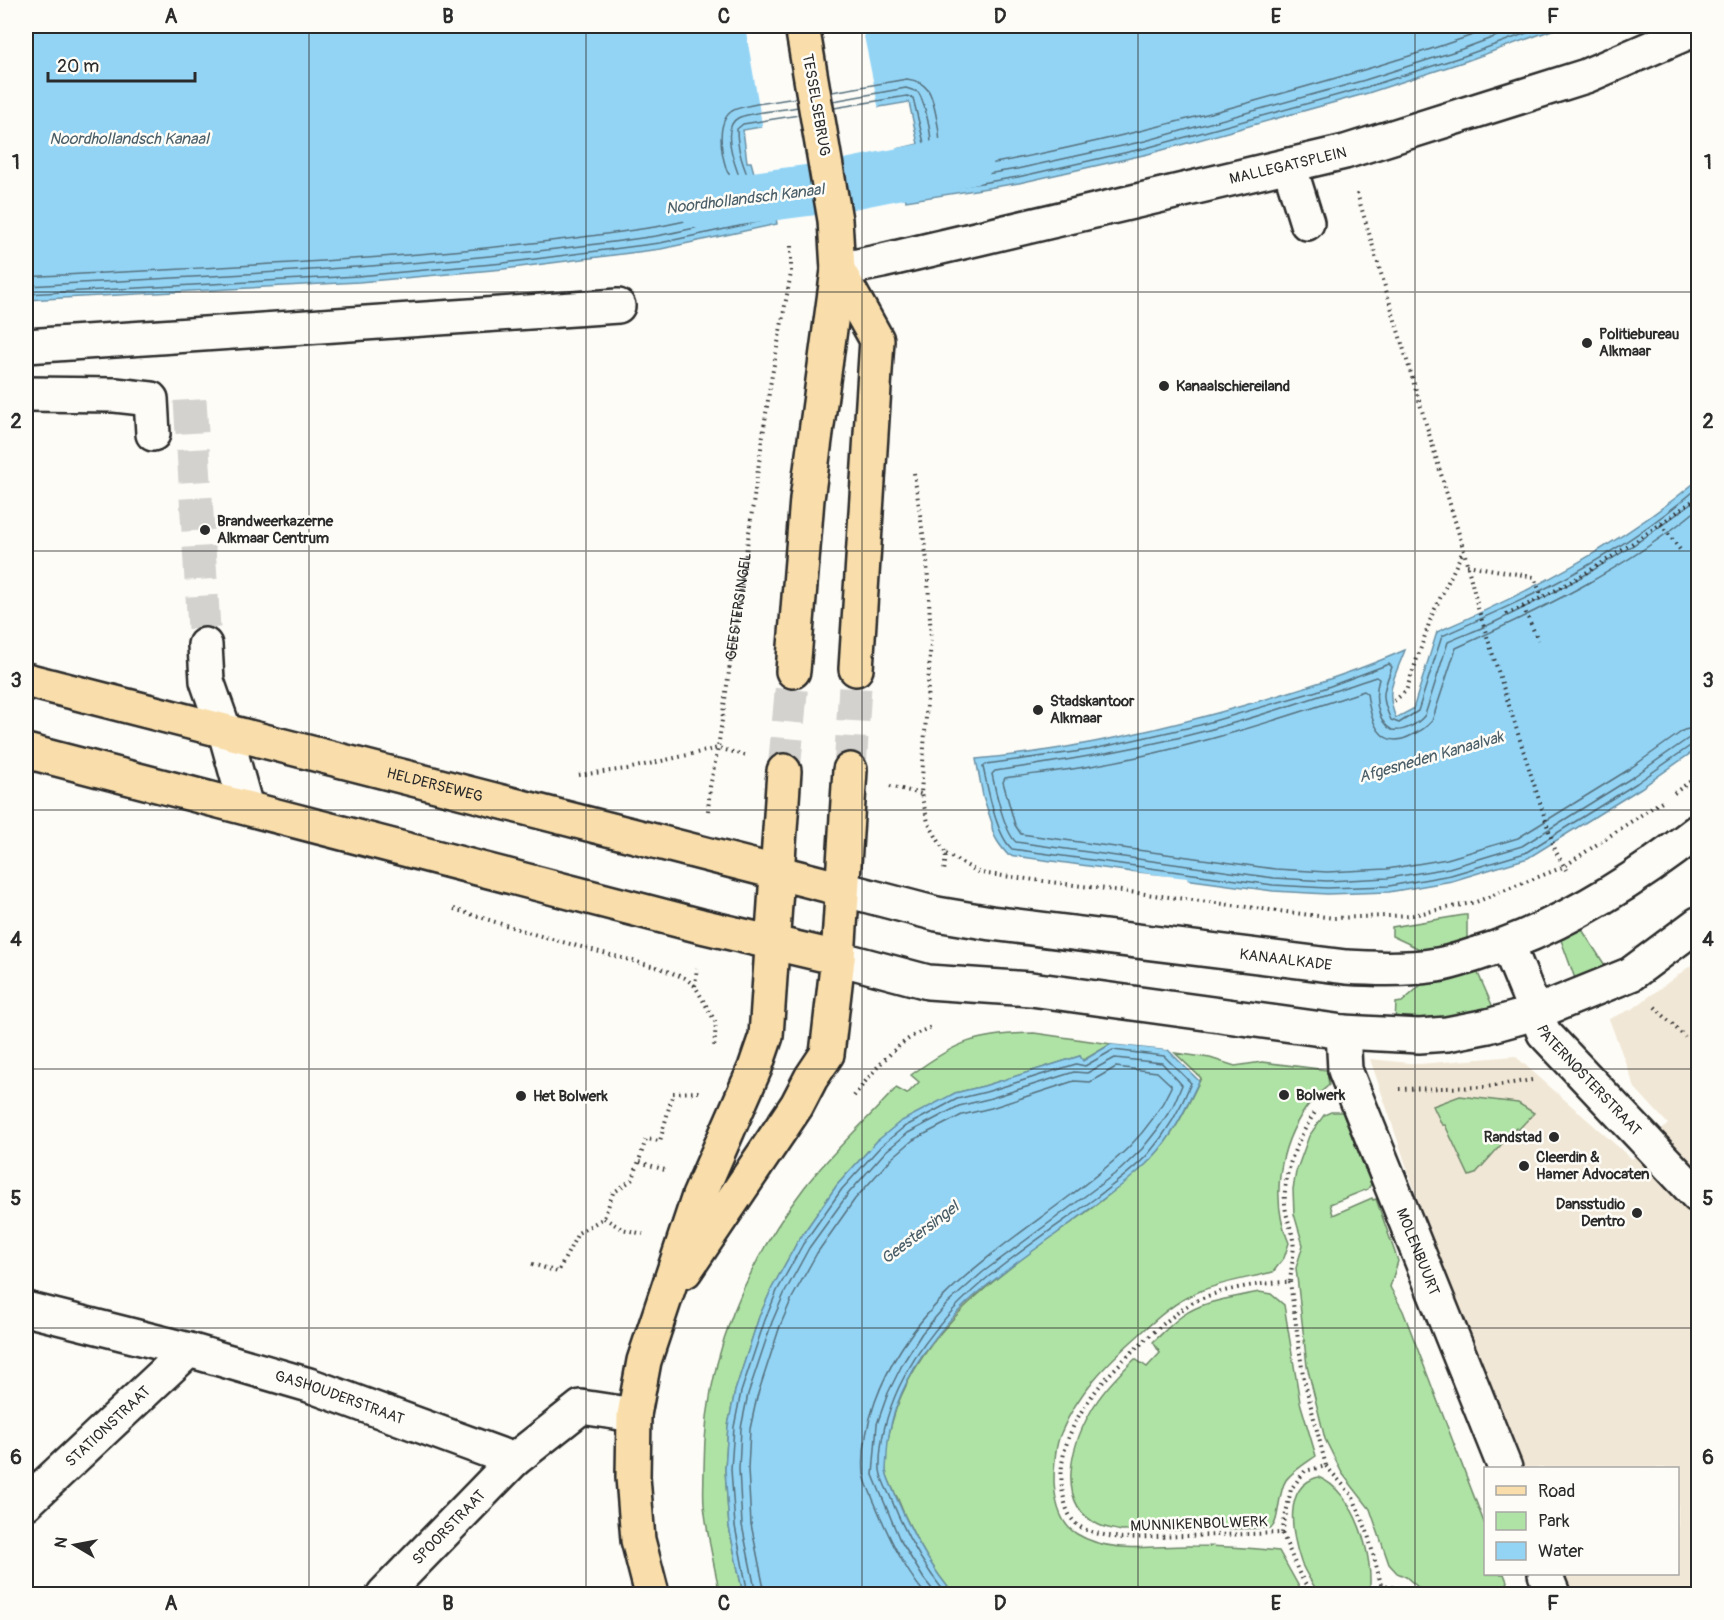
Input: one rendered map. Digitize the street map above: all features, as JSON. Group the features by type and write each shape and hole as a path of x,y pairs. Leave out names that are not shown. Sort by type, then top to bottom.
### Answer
{"main road":[{"name":"TESSELSEBRUG","path":"802,26 835,220 838,270"},
{"path":"838,270 877,340 856,669"},
{"path":"793,671 807,499 838,270"},
{"name":"HELDERSEWEG","path":"26,680 842,889"},
{"path":"26,751 771,944 838,958"},
{"path":"652,1594 638,1540 633,1477 634,1415 644,1361 699,1196 755,1068 766,1036 784,771"},
{"path":"662,1305 797,1105 826,1054 838,958 850,774"}],"street":[{"path":"1345,152 1586,76 1698,28"},
{"name":"MALLEGATSPLEIN","path":"838,270 894,259 1345,152"},
{"path":"1289,165 1307,223"},
{"path":"26,346 618,306"},
{"path":"26,394 115,395 150,399 153,434"},
{"path":"205,645 207,681 225,732 246,807"},
{"name":"KANAALKADE","path":"842,889 938,914 1123,940 1180,945 1346,967 1383,969 1439,965 1508,945 1590,906 1663,858 1698,831"},
{"path":"838,958 928,982 1030,989 1343,1032 1391,1035 1447,1034 1535,1013 1631,974 1698,924"},
{"name":"PATERNOSTERSTRAAT","path":"1508,945 1544,1033 1698,1196"},
{"name":"MOLENBUURT","path":"1343,1032 1346,1070 1505,1467"},
{"name":"GASHOUDERSTRAAT","path":"26,1309 189,1350 309,1385 514,1460"},
{"name":"STATIONSTRAAT","path":"26,1503 189,1350"},
{"path":"514,1460 581,1407 634,1415"},
{"name":"SPOORSTRAAT","path":"384,1594 514,1460"},
{"path":"1545,1575 1553,1594"}],"path":[{"name":"MALLEGATSPLEIN","path":"1345,152 1464,551 1478,608 1555,850 1563,867"},
{"name":"GEESTERSINGEL","path":"705,855 710,787 718,748 770,386 791,273 791,239"},
{"path":"913,467 927,561 931,639 921,794 928,822 946,854 980,873 1334,918 1413,915 1476,902 1563,867 1698,776"},
{"path":"1506,614 1542,597 1661,524 1698,497"},
{"path":"1661,524 1681,551"},
{"path":"1394,701 1406,691 1432,615 1464,551"},
{"path":"1467,565 1534,577 1542,597"},
{"path":"1523,607 1538,640"},
{"path":"576,776 627,769 718,748 752,756"},
{"path":"850,774 921,794"},
{"path":"695,987 701,926"},
{"path":"1651,1002 1685,1037"},
{"path":"876,1068 921,1030"},
{"path":"1378,1594 1381,1584 1367,1531 1352,1495 1326,1466 1303,1376 1290,1282 1294,1242 1286,1211 1286,1190 1294,1151 1305,1127 1317,1109 1354,1090 1486,1087 1528,1081 1571,1064"},
{"path":"531,1264 558,1272 578,1233 604,1218 613,1193 633,1179 646,1139 660,1141 673,1093 705,1092"},
{"path":"640,1162 657,1168"},
{"path":"604,1218 622,1229"},
{"name":"MUNNIKENBOLWERK","path":"1290,1282 1274,1282 1230,1290 1194,1302 1167,1320 1116,1366 1086,1403 1062,1459 1061,1483 1067,1513 1081,1527 1098,1534 1122,1538 1282,1533 1300,1575 1312,1594"},
{"path":"1282,1533 1292,1490 1305,1471 1326,1466"},
{"path":"1381,1584 1406,1591 1409,1594"}],"shaded area":[{"path":"1698,960 1698,1594 1570,1594 1562,1575 1679,1575 1679,1467 1521,1467 1421,1209 1370,1059 1419,1064 1515,1056 1632,1159 1668,1124 1635,1088 1609,1019 1634,1008"}],"green space":[{"path":"1467,915 1467,943 1428,953 1392,936 1392,927"},
{"path":"1581,928 1608,970 1577,984 1561,940"},
{"path":"1477,971 1492,1005 1491,1010 1459,1020 1395,1022 1396,1003 1402,1002 1431,976"},
{"path":"1034,1033 1111,1044 1082,1061 1080,1056 955,1093 877,1141 837,1185 798,1241 759,1317 735,1391 728,1426 725,1469 729,1527 743,1594 720,1594 704,1505 706,1430 711,1392 730,1320 762,1252 804,1188 838,1149 896,1088 907,1094 919,1082 911,1075 941,1054 968,1042 997,1035"},
{"path":"1175,1053 1210,1058 1235,1066 1262,1062 1327,1070 1329,1085 1306,1108 1297,1123 1289,1139 1280,1174 1280,1209 1289,1243 1284,1258 1273,1272 1207,1289 1174,1305 1128,1345 1094,1379 1076,1404 1059,1438 1054,1476 1057,1504 1062,1518 1071,1530 1090,1541 1104,1545 1134,1548 1215,1546 1279,1551 1303,1594 953,1594 921,1548 887,1475 886,1448 896,1409 911,1376 930,1346 978,1294 1130,1178 1167,1141 1201,1078"},
{"path":"1460,1096 1518,1103 1534,1113 1518,1130 1516,1128 1475,1174 1469,1176 1445,1125 1442,1125 1433,1106"},
{"path":"1331,1112 1342,1112 1371,1184 1368,1189 1330,1204 1333,1215 1372,1198 1376,1199 1398,1261 1390,1287 1403,1311 1484,1522 1484,1575 1504,1575 1512,1594 1426,1594 1406,1577 1397,1573 1389,1564 1370,1509 1342,1473 1325,1439 1307,1366 1296,1268 1303,1245 1294,1214 1293,1189 1296,1172 1309,1136 1324,1115"},
{"path":"1259,1292 1271,1294 1284,1305 1300,1402 1316,1456 1286,1480 1274,1525 1271,1528 1121,1531 1101,1526 1085,1515 1076,1503 1071,1472 1078,1440 1095,1404 1135,1359 1147,1367 1160,1353 1153,1342 1182,1316 1209,1303"},
{"path":"1318,1477 1342,1496 1360,1528 1369,1563 1369,1594 1319,1594 1303,1566 1293,1526 1294,1501 1307,1482"}],"water":[{"path":"26,26 1563,26 1368,93 1148,154 1019,183 906,201 897,149 918,144 909,102 743,130 747,162 751,162 757,184 770,182 777,224 661,249 504,269 359,282 26,300"},
{"name":"Afgesneden Kanaalvak","path":"1698,480 1698,748 1641,788 1528,858 1452,881 1389,892 1327,894 1273,891 1008,855 995,836 983,796 976,759 1079,745 1182,722 1308,686 1405,650 1391,691 1396,718 1413,709 1437,632 1506,601 1606,546 1668,504"},
{"name":"Geestersingel","path":"1111,1044 1168,1050 1199,1081 1178,1121 1160,1149 1138,1172 994,1280 956,1314 938,1334 908,1379 890,1428 886,1469 888,1478 914,1536 953,1594 743,1594 729,1527 725,1469 728,1426 735,1391 759,1317 798,1241 837,1185 877,1141 900,1122 955,1093 1080,1056 1083,1061"}],"pier":[{"path":"745,26 862,26 879,110 763,130"},
{"path":"1131,872 1188,878 1187,881 1131,875"},
{"path":"1112,1041 1169,1047 1168,1050 1111,1044"}],"waterway":[{"name":"Noordhollandsch Kanaal","path":"703,204 834,187 968,160"}],"tunnel":[{"path":"190,400 205,645"},
{"path":"850,770 856,669"},
{"path":"784,771 793,671"}],"place":[{"name":"Politiebureau Alkmaar","path":"1587,343"},
{"name":"Kanaalschiereiland","path":"1164,386"},
{"name":"Brandweerkazerne Alkmaar Centrum","path":"205,530"},
{"name":"Stadskantoor Alkmaar","path":"1038,710"},
{"name":"Bolwerk","path":"1284,1095"},
{"name":"Het Bolwerk","path":"521,1096"},
{"name":"Randstad","path":"1554,1137"},
{"name":"Cleerdin & Hamer Advocaten","path":"1524,1166"},
{"name":"Dansstudio Dentro","path":"1637,1213"}]}
